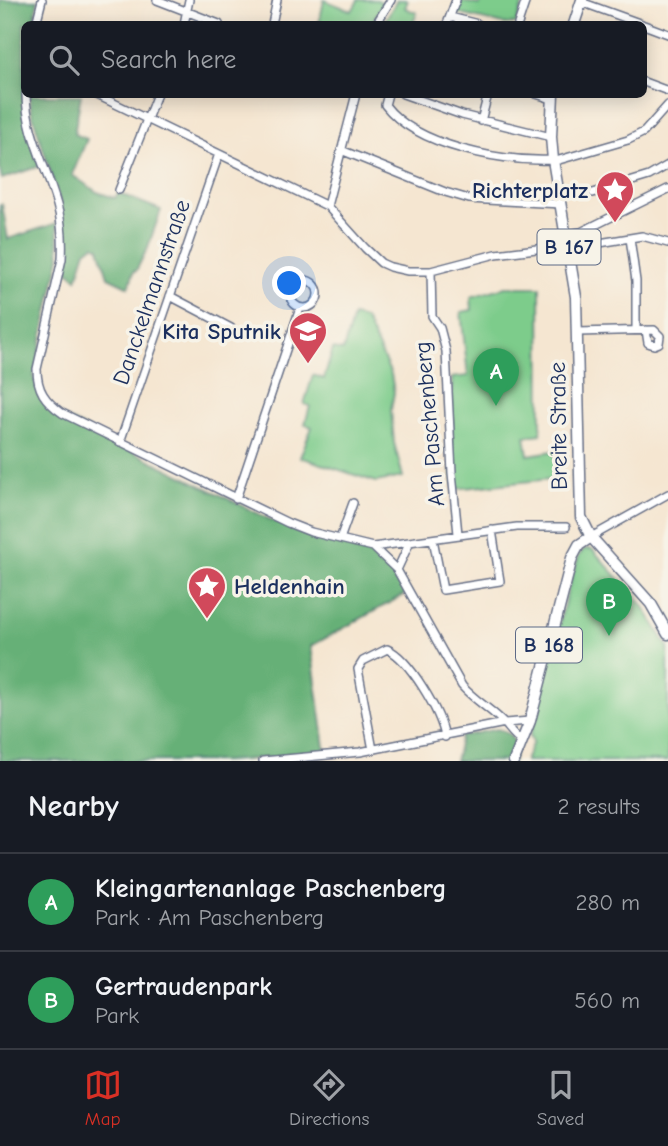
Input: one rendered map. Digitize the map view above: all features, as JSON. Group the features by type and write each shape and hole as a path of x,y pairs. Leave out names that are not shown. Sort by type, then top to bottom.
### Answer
{"main road":[{"path":"575,21 582,1"},
{"name":"Breite Straße","path":"552,98 551,137 576,286 581,517 591,537"},
{"name":"B 167","path":"591,537 651,604 668,635"},
{"name":"B 168","path":"514,761 530,721 572,558 579,545 591,537"}],"street":[{"path":"37,21 42,0"},
{"path":"157,0 211,21"},
{"path":"185,21 189,0"},
{"path":"273,21 277,0"},
{"path":"378,21 391,0"},
{"path":"448,21 456,0"},
{"path":"519,21 526,0"},
{"path":"582,1 633,21"},
{"path":"647,26 668,34"},
{"path":"647,83 668,91"},
{"path":"26,98 35,141 58,206 62,247 60,268 37,369 38,387 42,395 62,413 288,523 373,547 397,570 461,686 505,723 517,738 523,740"},
{"path":"103,98 327,206 381,263 408,271 430,271 496,254 568,242 651,237 668,243"},
{"path":"119,190 155,98"},
{"path":"327,206 355,98"},
{"path":"387,98 385,105 398,120 450,144 512,159 556,160 628,140 643,132 668,104"},
{"path":"420,98 481,121 551,137"},
{"path":"481,121 487,98"},
{"path":"341,150 469,200 561,204"},
{"name":"Danckelmannstraße","path":"120,442 219,154"},
{"path":"593,193 649,176 668,165"},
{"path":"568,242 581,232 668,189"},
{"path":"630,238 636,281 636,330"},
{"name":"Am Paschenberg","path":"430,271 432,316 440,328 446,351 458,534"},
{"path":"309,281 318,292 317,301 310,307 300,308 293,302 290,293 295,284 309,281"},
{"path":"170,296 231,328"},
{"path":"236,499 300,308"},
{"path":"578,332 646,330"},
{"path":"591,537 668,494"},
{"path":"340,539 353,503"},
{"name":"Am Paschenberg","path":"373,547 410,544 458,534 517,527 566,527"},
{"name":"Am Paschenberg","path":"433,539 443,590 500,581 492,530"},
{"path":"397,570 410,544"},
{"path":"373,750 359,669 363,661 387,649 397,654 411,672 439,716 444,737"},
{"path":"262,761 373,750 505,723 530,721"}],"green space":[{"path":"0,0 38,0 34,21 21,21 21,98 24,98 24,115 40,166 2,179"},
{"path":"324,0 352,11 358,0 377,0 383,3 373,21 320,21"},
{"path":"397,0 408,0 405,8 417,13 414,21 385,21"},
{"path":"482,0 524,0 517,21 490,21 456,13 460,1 480,5"},
{"path":"29,98 80,98 74,134 87,139 72,175 97,192 115,198 118,193 161,210 148,247 134,271 129,287 108,277 99,248 94,245 86,251 77,279 65,268 68,259 61,206"},
{"path":"2,204 8,239 57,223 60,257 34,376 40,394 51,407 61,416 271,520 306,534 372,549 396,573 407,593 311,646 326,754 225,761 0,761"},
{"path":"505,287 540,287 541,434 525,436 528,455 554,451 559,478 455,489 452,473 452,378 468,376 461,312 472,310 471,297"},
{"path":"353,316 365,319 391,374 394,392 391,410 394,443 403,477 376,482 300,457 312,427 305,424 310,406 304,404 313,375 324,379 333,349 343,351"},
{"path":"584,549 592,549 642,604 668,647 668,761 525,761 533,742 530,736 569,586"},
{"path":"497,729 508,733 514,740 513,761 455,761 461,736"}],"place":[{"name":"Richterplatz","path":"615,224"},
{"name":"Kita Sputnik","path":"308,365"},
{"name":"Kleingartenanlage Paschenberg","path":"496,406"},
{"name":"Heldenhain","path":"207,620"},
{"name":"Gertraudenpark","path":"609,636"}]}
